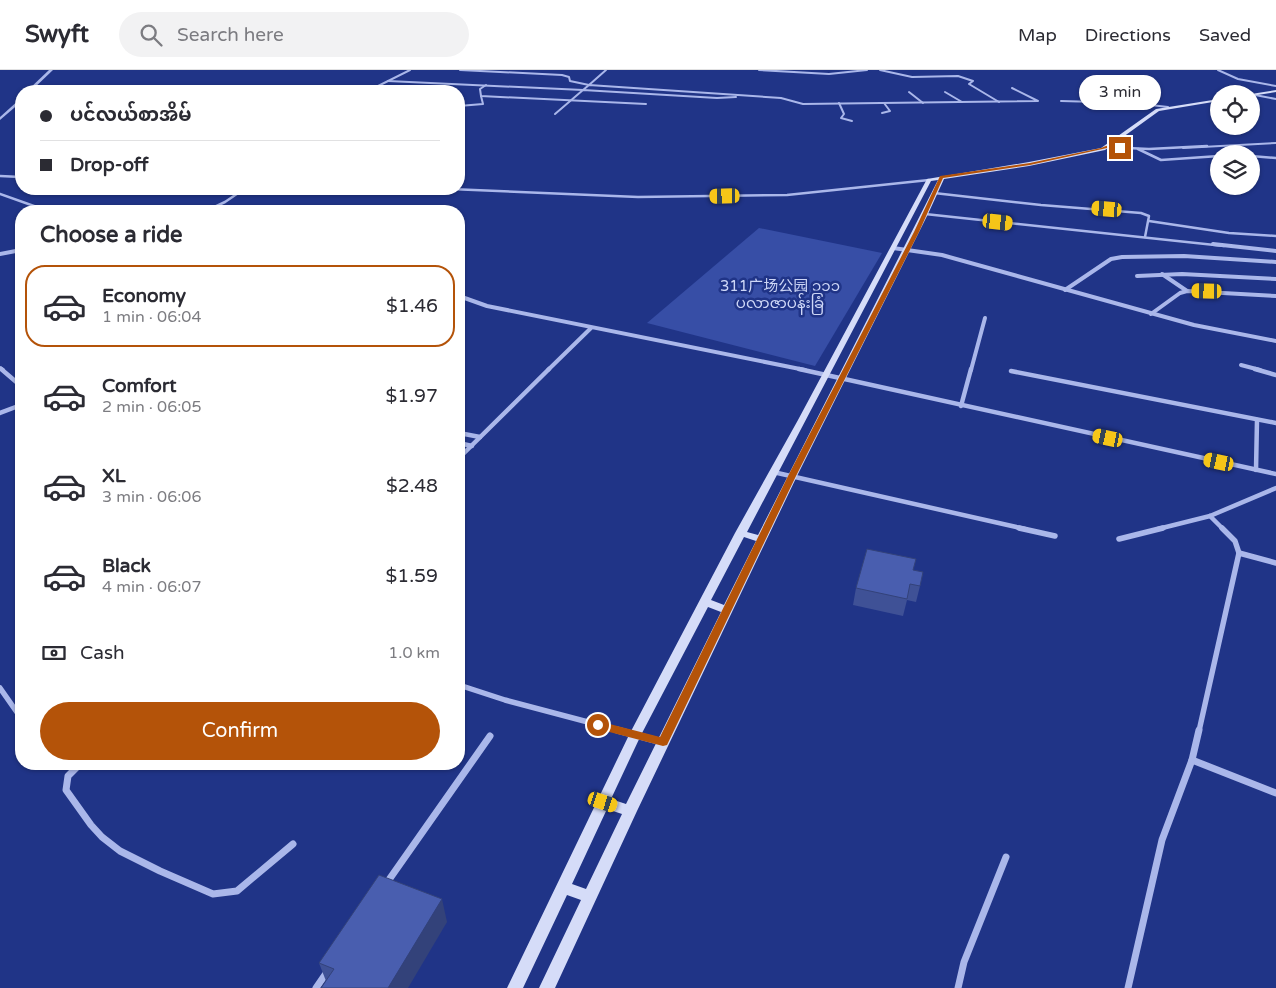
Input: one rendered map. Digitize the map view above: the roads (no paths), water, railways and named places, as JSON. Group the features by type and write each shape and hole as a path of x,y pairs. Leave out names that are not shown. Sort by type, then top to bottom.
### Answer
{"main road":[{"path":"1260,94 1276,91"},
{"path":"515,988 635,735 772,472 802,420 824,375 929,180 1030,164 1102,149 1158,110 1210,101"},
{"path":"547,988 663,742 792,476 873,318 942,177"},
{"path":"876,279 891,282"},
{"path":"856,316 873,318"},
{"path":"802,420 820,423"},
{"path":"740,533 761,540"},
{"path":"704,601 727,610"},
{"path":"603,802 630,811"},
{"path":"563,887 590,897"}],"street":[{"path":"35,85 51,70"},
{"path":"380,85 410,70"},
{"path":"460,70 562,75 569,78 570,81 589,85 785,98 803,104 1038,101 1012,88"},
{"path":"510,72 514,70"},
{"path":"555,114 606,70"},
{"path":"759,70 829,74 867,70"},
{"path":"880,70 912,77 962,76 973,81 969,84 999,102"},
{"path":"1218,70 1238,79 1276,86"},
{"path":"388,81 717,98 744,95"},
{"path":"465,106 483,104 480,89 486,85"},
{"path":"909,92 923,102"},
{"path":"945,92 962,102"},
{"path":"481,96 646,104"},
{"path":"874,96 879,103"},
{"path":"1260,96 1276,99"},
{"path":"1061,101 1133,103 1168,107"},
{"path":"840,103 839,105 844,114 843,120 852,121"},
{"path":"882,113 890,111 884,103"},
{"path":"0,119 15,105"},
{"path":"1106,147 1137,148 1276,143"},
{"path":"1137,148 1161,160 1210,157"},
{"path":"1260,157 1276,158"},
{"path":"0,176 15,177"},
{"path":"465,190 638,197 786,195 929,180"},
{"path":"0,194 31,205"},
{"path":"934,194 1141,213 1149,216 1145,237"},
{"path":"219,205 235,195"},
{"path":"925,214 1276,251"},
{"path":"1149,221 1230,234 1276,236"},
{"path":"892,248 959,259 1151,314 1194,325 1276,341"},
{"path":"0,254 15,251"},
{"path":"1065,290 1111,259 1122,256 1184,256 1276,262"},
{"path":"1162,274 1187,291"},
{"path":"1137,276 1162,274 1276,279"},
{"path":"1151,314 1180,293 1187,291 1276,296"},
{"path":"465,298 487,306 842,378 961,406 1276,474"},
{"path":"961,406 985,318"},
{"path":"465,452 591,328"},
{"path":"1241,365 1276,375"},
{"path":"0,368 15,381"},
{"path":"1011,371 1276,423"},
{"path":"0,413 15,407"},
{"path":"1256,470 1257,420"},
{"path":"465,434 480,437"},
{"path":"465,444 472,446"},
{"path":"772,472 1055,536"},
{"path":"1119,539 1210,516 1276,488"},
{"path":"1128,988 1162,840 1192,760 1239,553 1235,541 1210,516"},
{"path":"1239,553 1276,563"},
{"path":"465,687 505,700 663,742"},
{"path":"0,688 15,709"},
{"path":"379,895 490,736"},
{"path":"1192,760 1276,793"},
{"path":"74,770 68,776 66,790 83,816 109,844 148,866 213,894 237,891 292,844"},
{"path":"958,988 964,962 1006,857"},
{"path":"316,988 331,965"}],"park label":[{"name":"311广场公园 ၃၁၁ ပလာဇာပန်းခြံ","path":"780,294"}]}
